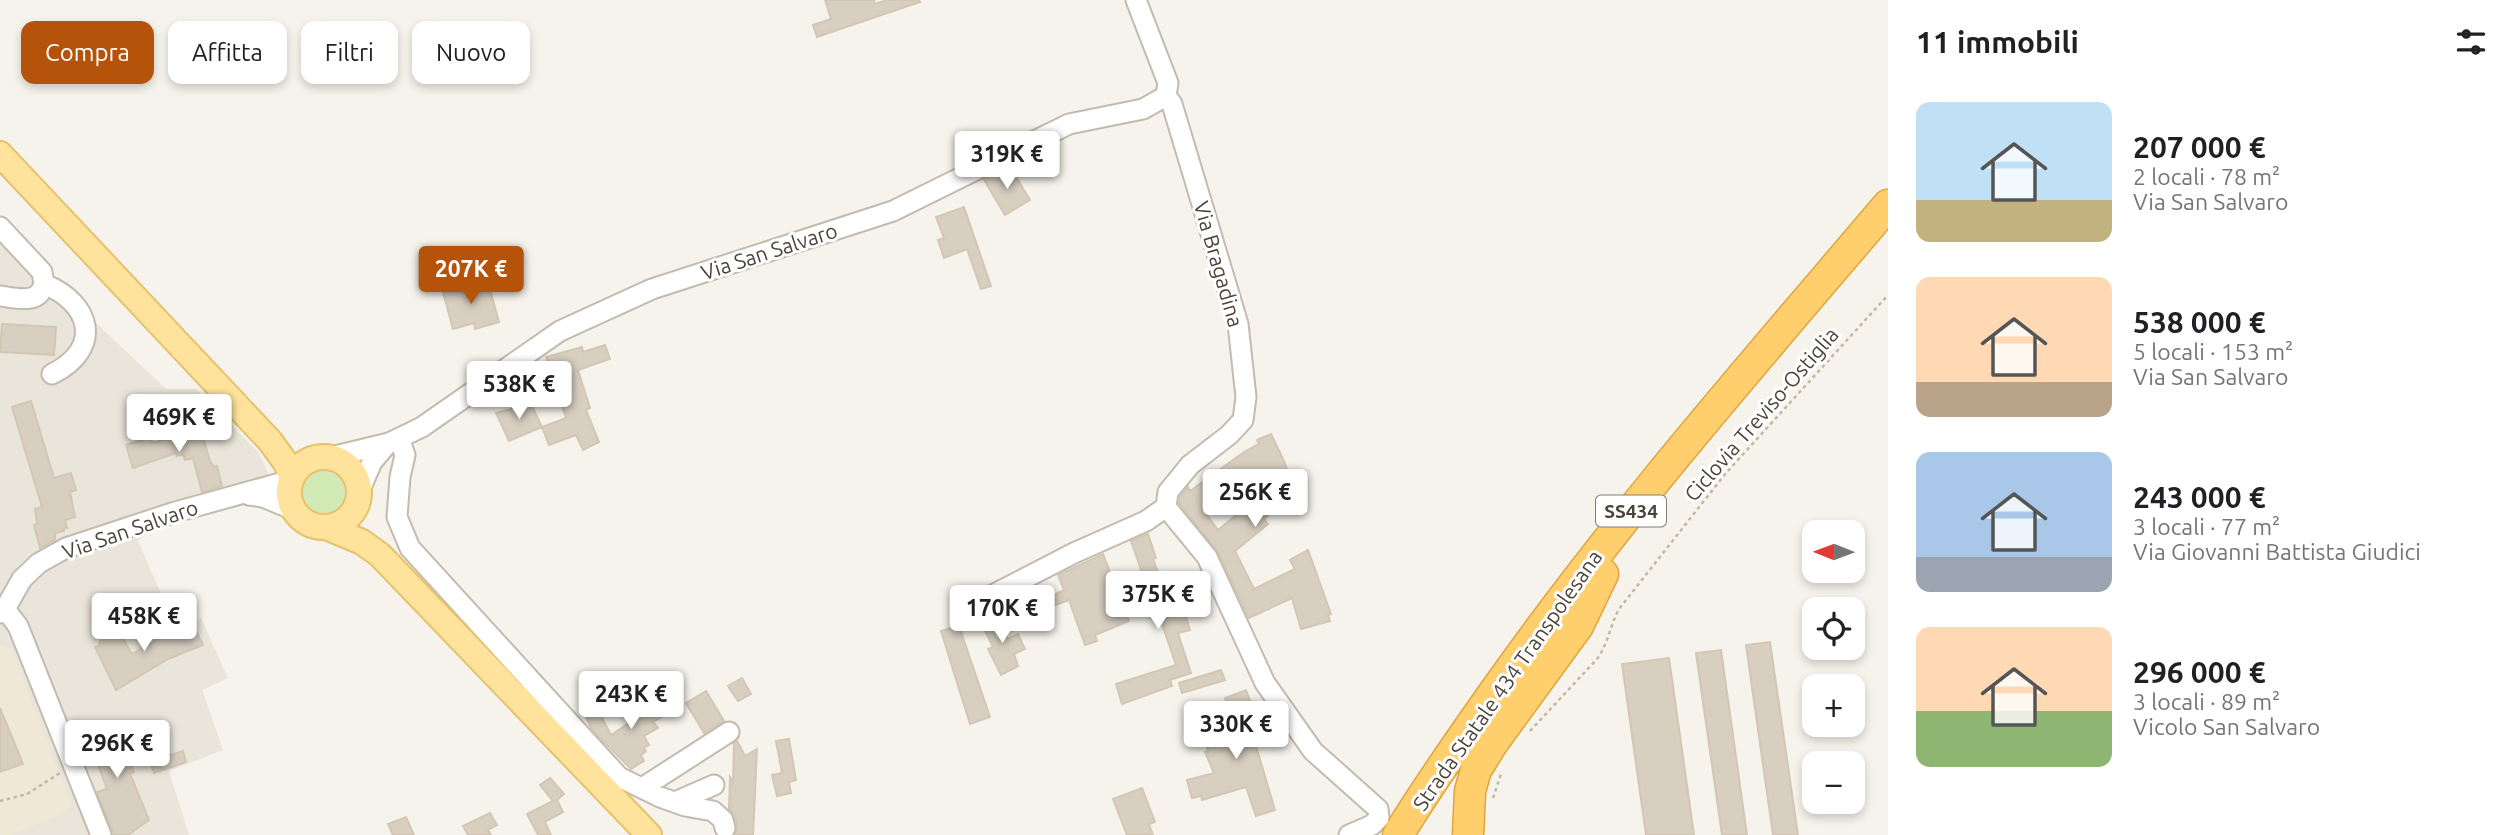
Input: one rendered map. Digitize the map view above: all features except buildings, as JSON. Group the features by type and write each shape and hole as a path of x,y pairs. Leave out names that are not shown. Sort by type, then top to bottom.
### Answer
{"highway":[{"name":"Strada Statale 434 Transpolesana","path":"1398,835 1466,731 1590,560 1888,205"},
{"name":"Strada Statale 434 Transpolesana","path":"1418,835 1474,750 1603,574 1666,495 1888,234"},
{"path":"1468,835 1470,790 1476,770 1578,626 1603,574"}],"main road":[{"path":"0,154 270,441 286,463 292,478"},
{"path":"270,441 341,461 350,468 358,483 368,535 380,555"},
{"path":"325,457 308,460 292,478 289,492 294,510 308,523 326,527 362,542 380,555 649,835"},
{"path":"326,527 346,519 359,496"}],"street":[{"name":"Via Bragadina","path":"1136,0 1168,83 1166,96 1172,104 1238,324 1246,397 1243,420 1229,435 1190,465 1168,492 1166,507"},
{"name":"Via San Salvaro","path":"325,457 394,440 422,427 560,331 652,289 893,211 1069,124 1143,109 1166,96"},
{"path":"0,227 42,272 44,284 42,293 36,298 0,296"},
{"path":"44,284 58,289 82,313 87,323 84,343 70,364 52,374"},
{"name":"Via San Salvaro","path":"359,496 372,462 394,440"},
{"path":"394,440 405,455 400,477 397,517 410,548 619,777 675,802 713,811 723,820 725,828"},
{"name":"Via San Salvaro","path":"2,611 22,579 39,563 66,548 292,478"},
{"name":"Via San Salvaro","path":"244,494 263,497 294,510"},
{"path":"976,603 1074,553 1146,521 1166,507 1207,557 1265,683 1305,740 1313,751 1378,809 1379,818 1372,825 1349,835"},
{"path":"2,611 18,626 101,835"},
{"path":"642,788 729,732"},
{"path":"675,802 714,785"}],"path":[{"name":"Ciclovia Treviso-Ostiglia","path":"1524,738 1597,659 1606,647 1613,620 1619,609 1726,473 1888,295"},
{"path":"0,800 27,794 44,785 50,778 75,766"},
{"path":"1492,803 1501,774"}],"shaded area":[{"path":"0,222 95,322 166,389 196,389 258,452 272,480 172,513 138,541 175,626 201,618 228,678 202,690 223,750 169,771 189,835 0,835"},
{"path":"0,645 12,649 71,804 63,814 10,835 0,835"}],"green space":[{"path":"324,471 339,477 345,492 339,507 324,513 309,507 303,492 309,477"}]}
